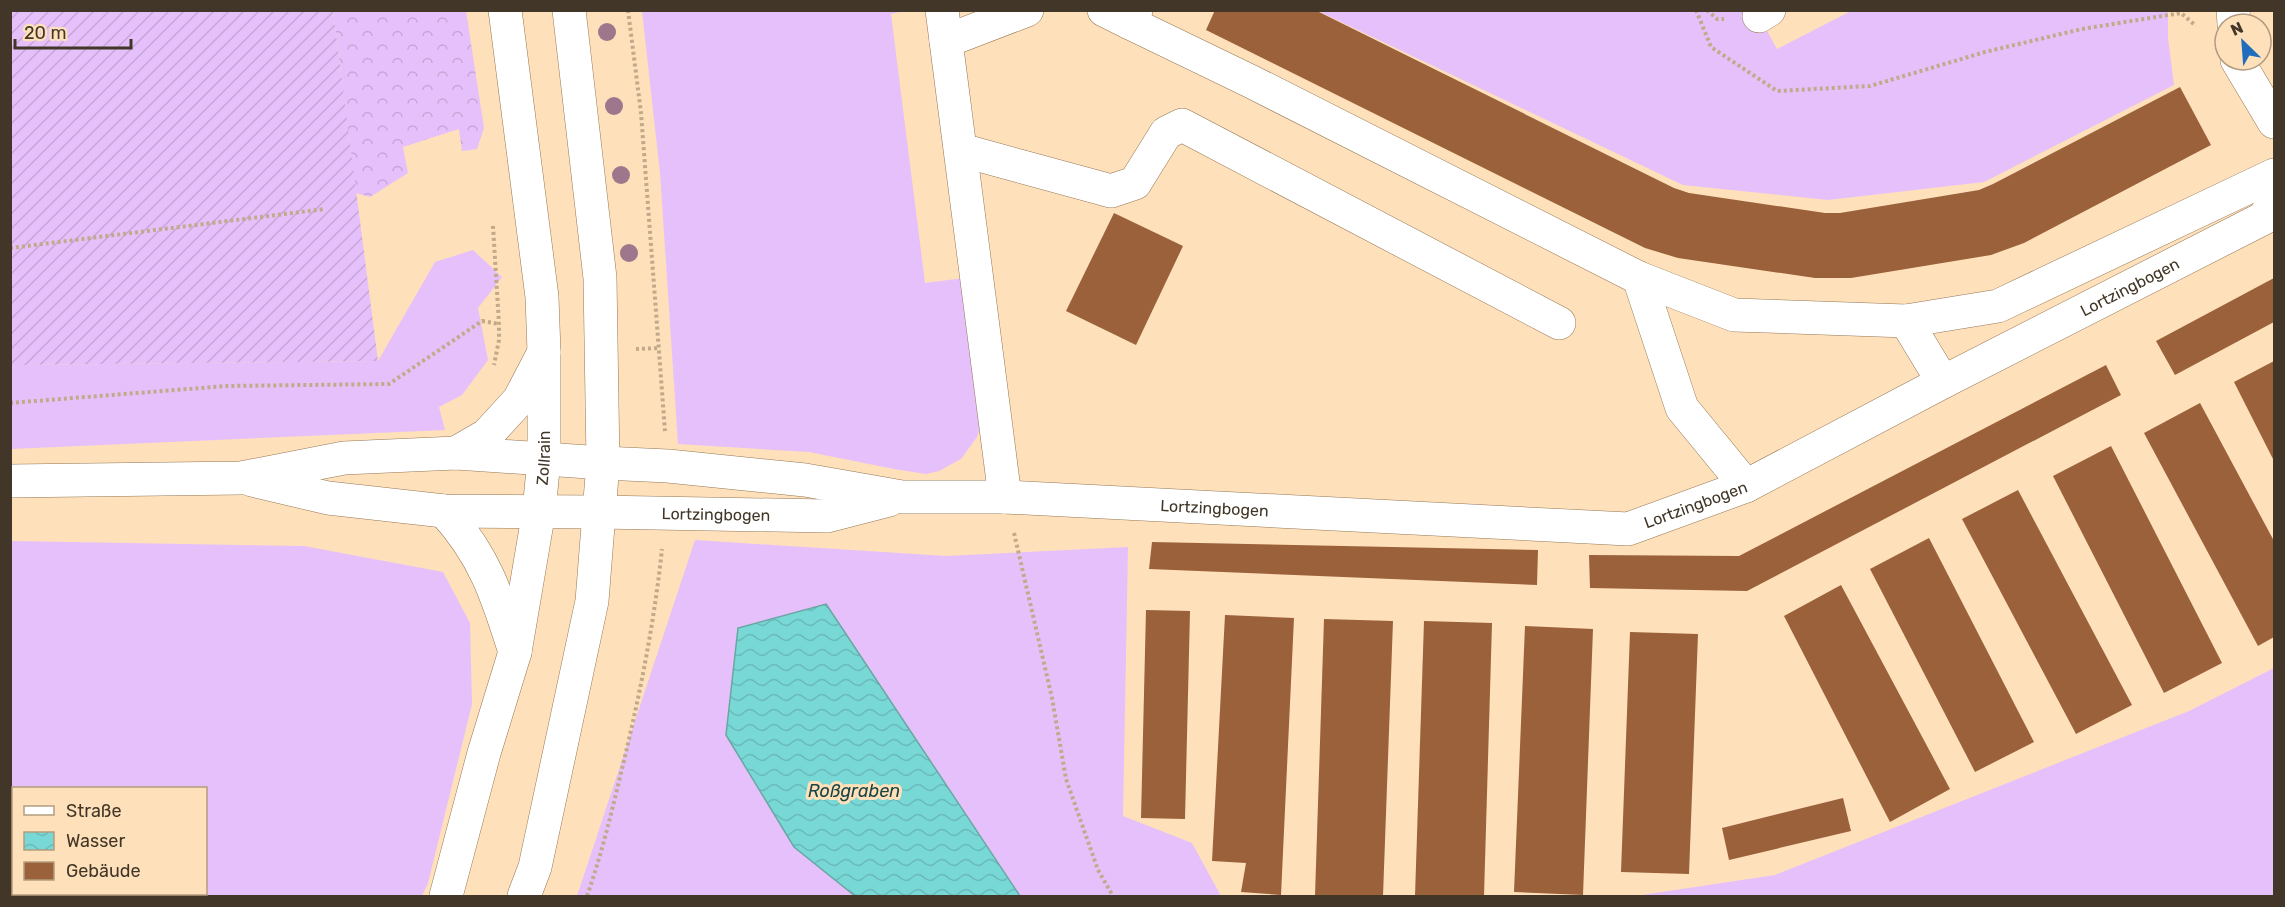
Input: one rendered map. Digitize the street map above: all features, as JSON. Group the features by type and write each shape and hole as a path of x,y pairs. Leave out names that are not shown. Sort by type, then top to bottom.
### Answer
{"main road":[{"name":"Zollrain","path":"446,897 484,753 515,652 539,511 544,459 542,297 506,10"},
{"path":"524,897 535,867 592,601 603,463 600,278 569,10"},
{"path":"1005,497 944,26 1027,10"},
{"path":"1124,15 1639,278 1734,315 1906,321 1998,306 2274,175"},
{"path":"2243,72 2274,122"},
{"path":"960,150 1111,191 1135,183 1166,133 1182,125 1559,323"},
{"name":"Lortzingbogen","path":"241,478 344,458 456,453 668,466 805,480 902,497 1005,497 1628,529 1746,486 2264,218 2274,201"},
{"path":"1639,278 1682,408 1746,486"},
{"path":"1906,321 1944,382"},
{"path":"456,453 487,435 519,400 544,352"},
{"path":"10,481 241,478"},
{"name":"Lortzingbogen","path":"241,478 328,498 444,511 667,512 827,516 902,497"},
{"path":"444,511 474,548 496,591 515,652"}],"path":[{"path":"628,10 641,113 668,466"},
{"path":"1696,10 1711,47 1777,91 1870,86 1985,52 2082,28 2181,13 2199,27"},
{"path":"10,248 325,209"},
{"path":"493,220 500,324 493,366"},
{"path":"10,403 226,386 389,384 482,321 500,324"},
{"path":"1005,497 1052,698 1066,779 1098,870 1113,897"},
{"path":"587,897 599,863 638,703 658,594 667,512"}],"green space":[{"path":"10,11 333,11 378,361 22,365 11,368"},
{"path":"333,11 466,11 484,128 477,149 462,151 459,129 403,147 408,173 370,197 356,193"},
{"path":"642,11 904,11 891,14 925,283 964,278 981,423 977,437 961,459 939,471 926,474 809,452 678,444 660,173"},
{"path":"1318,11 1756,11 1777,49 1851,11 2168,11 2168,38 2174,85 1984,182 1828,200 1683,185"},
{"path":"473,250 502,277 478,308 488,360 462,395 439,407 445,430 11,449 10,368 22,365 378,361 435,262"},
{"path":"695,540 946,556 1128,547 1123,816 1192,843 1221,896 1020,896 826,604 794,847 855,896 577,896"},
{"path":"11,541 304,546 443,572 470,623 472,704 428,883 422,896 11,896"},
{"path":"2274,668 2274,896 1635,896 1775,875 2189,711"}],"water":[{"name":"Roßgraben","path":"826,604 1020,896 855,896 794,847 726,735 738,628"}],"building":[{"path":"1215,10 1315,10 1674,188 1689,193 1825,213 1840,213 1979,190 2180,87 2211,145 2024,243 1991,255 1851,278 1815,278 1678,258 1645,248 1206,30"},
{"path":"1114,213 1183,246 1136,345 1066,311"},
{"path":"2274,278 2274,322 2175,375 2156,341"},
{"path":"2274,361 2274,461 2234,382"},
{"path":"2106,365 2121,395 1747,591 1590,588 1589,555 1739,556"},
{"path":"2200,403 2274,541 2274,637 2258,646 2144,433"},
{"path":"2111,446 2222,663 2164,693 2053,476"},
{"path":"2018,490 2132,705 2076,734 1962,519"},
{"path":"1929,538 2034,742 1975,772 1870,569"},
{"path":"1152,542 1538,550 1537,585 1149,569"},
{"path":"1841,585 1950,789 1890,822 1784,616"},
{"path":"1146,610 1190,611 1185,819 1141,818"},
{"path":"1225,615 1294,618 1281,895 1241,892 1246,863 1212,861"},
{"path":"1324,619 1393,621 1383,896 1315,896"},
{"path":"1424,621 1492,623 1484,896 1415,896"},
{"path":"1525,626 1593,629 1583,895 1514,892"},
{"path":"1630,632 1698,634 1689,874 1621,872"},
{"path":"1843,798 1851,831 1729,860 1722,828"}]}
